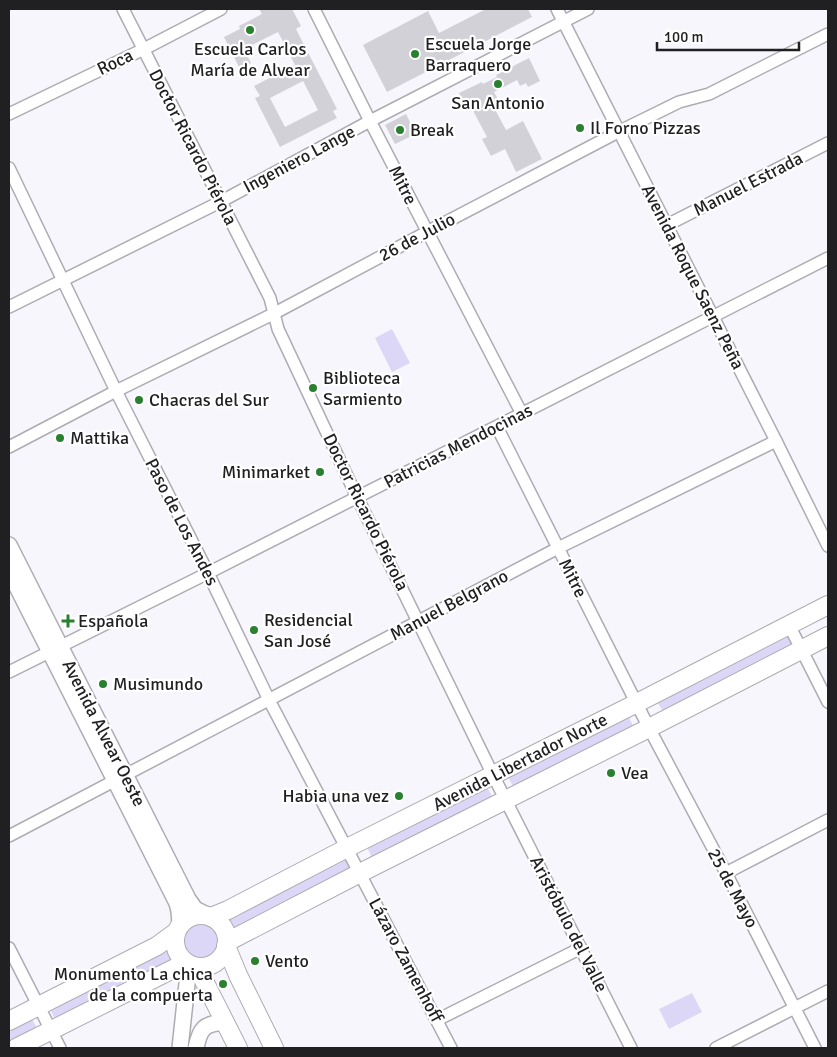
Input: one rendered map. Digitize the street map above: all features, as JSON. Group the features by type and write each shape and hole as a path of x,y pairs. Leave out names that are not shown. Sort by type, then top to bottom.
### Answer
{"highway":[{"name":"Avenida Libertador Norte","path":"209,916 228,910 828,605"},
{"name":"Avenida Libertador Norte","path":"226,944 360,872 649,728 828,636"},
{"path":"9,1021 157,946 178,928 186,918 197,915 209,916 216,919 226,933 226,944 222,956 211,965 204,967 191,965 16,1048"},
{"path":"178,928 174,940 175,949 179,956 191,965 238,1048"},
{"path":"226,944 238,975 274,1048"}],"main road":[{"name":"Avenida Alvear Oeste","path":"9,545 55,650 120,778 177,903 179,911 178,928"},
{"name":"Avenida Alvear Oeste","path":"9,571 55,650"},
{"name":"Avenida Alvear Oeste","path":"120,778 188,899 195,909 209,916"},
{"path":"180,1048 191,965"},
{"path":"196,1048 198,1036 202,1030 208,1025 224,1022"}],"street":[{"name":"Doctor Ricardo Piérola","path":"123,9 270,298 278,329 357,497 506,799"},
{"name":"Roca","path":"9,114 144,49 221,9"},
{"name":"Mitre","path":"314,9 522,414"},
{"name":"Avenida Roque Saenz Peña","path":"557,9 828,546"},
{"name":"Ingeniero Lange","path":"9,307 220,202 370,121 588,9"},
{"name":"26 de Julio","path":"9,447 116,391 274,314 620,131 679,102 709,94 828,34"},
{"name":"Manuel Estrada","path":"667,225 828,143"},
{"name":"Paso de Los Andes","path":"9,168 116,391 208,573 269,700 360,872"},
{"name":"Patricias Mendocinas","path":"9,672 497,427 828,258"},
{"name":"Mitre","path":"497,427 649,728"},
{"name":"Manuel Belgrano","path":"9,836 418,620 558,548 776,441"},
{"path":"789,624 828,702"},
{"name":"25 de Mayo","path":"649,728 726,873 815,1048"},
{"name":"Aristóbulo del Valle","path":"506,799 631,1048"},
{"path":"726,873 828,820"},
{"name":"Lázaro Zamenhoff","path":"360,872 452,1048"},
{"path":"9,948 60,1048"},
{"path":"437,1020 581,948"},
{"path":"716,1048 828,992"}],"shaded area":[{"path":"392,329 410,363 392,372 375,338"},
{"path":"787,634 793,647 664,713 656,700"},
{"path":"628,715 634,728 515,790 508,777"},
{"path":"486,785 493,798 373,860 367,847"},
{"path":"347,856 353,868 234,930 228,917"},
{"path":"201,921 215,927 221,941 215,955 201,961 187,955 181,941 187,927"},
{"path":"169,947 176,959 56,1021 50,1009"},
{"path":"692,993 702,1012 669,1029 659,1009"},
{"path":"31,1017 38,1030 9,1045 9,1029"}],"building":[{"path":"259,9 292,9 301,26 296,29 337,109 333,111 337,118 280,147 255,98 260,96 254,86 295,65 278,32 244,49 251,63 240,69 224,37 240,29 239,26 262,14","holes":["303,81 318,110 285,127 270,98"]},
{"path":"486,9 528,9 532,17 387,92 363,45 428,11 439,33"},
{"path":"529,58 540,81 528,87 526,83 520,86 517,80 494,92 498,99 491,102 506,130 523,121 542,159 516,172 505,149 491,156 482,139 487,137 470,105 466,107 459,93 497,77 496,75"},
{"name":"Break","path":"406,114 416,134 395,144 385,125"}],"place":[{"name":"Escuela Carlos María de Alvear","path":"250,30"},
{"name":"Escuela Jorge Barraquero","path":"415,54"},
{"name":"San Antonio","path":"498,84"},
{"name":"Il Forno Pizzas","path":"580,128"},
{"name":"Break","path":"400,130"},
{"name":"Biblioteca Sarmiento","path":"313,388"},
{"name":"Chacras del Sur","path":"139,400"},
{"name":"Mattika","path":"60,438"},
{"name":"Minimarket","path":"320,472"},
{"name":"Española","path":"68,621"},
{"name":"Residencial San José","path":"254,630"},
{"name":"Musimundo","path":"103,684"},
{"name":"Vea","path":"611,773"},
{"name":"Habia una vez","path":"399,796"},
{"name":"Vento","path":"255,961"},
{"name":"Monumento La chica de la compuerta","path":"223,984"}]}
